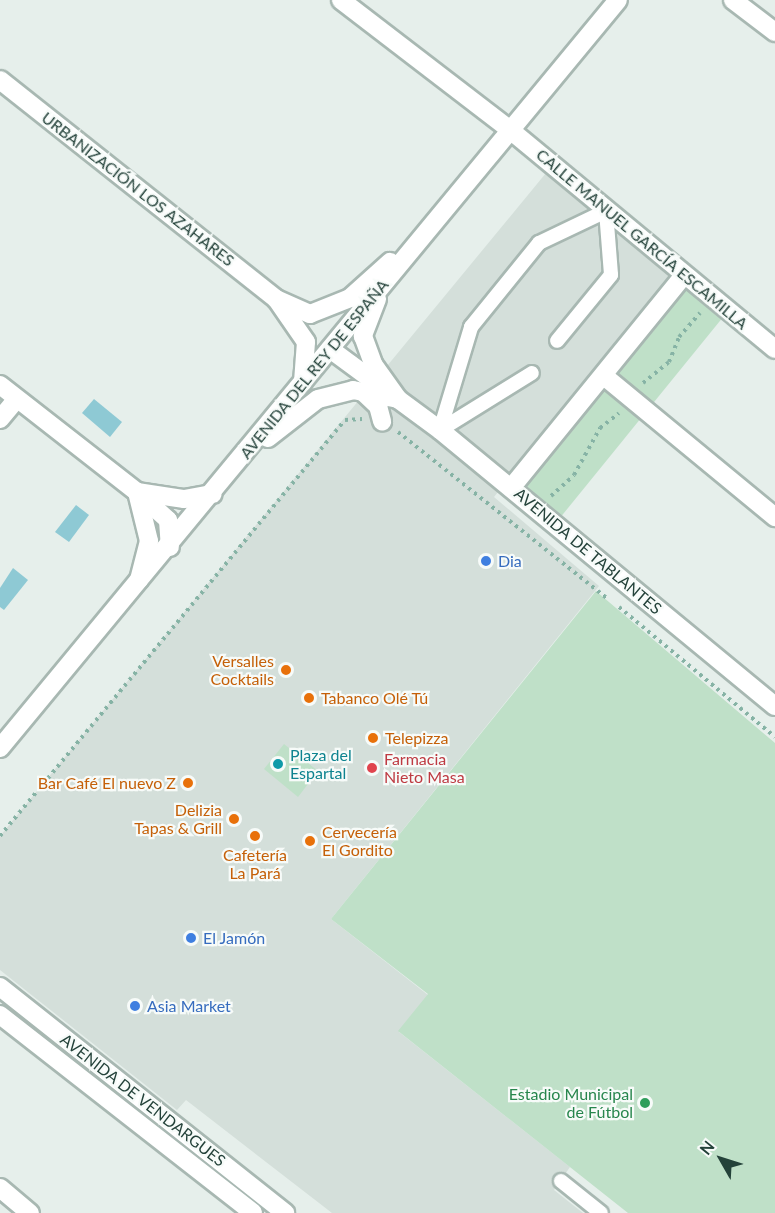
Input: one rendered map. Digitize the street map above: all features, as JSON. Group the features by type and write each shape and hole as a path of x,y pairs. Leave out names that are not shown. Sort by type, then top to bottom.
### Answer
{"street":[{"name":"CALLE MANUEL GARCÍA ESCAMILLA","path":"341,0 509,129 775,349"},
{"name":"AVENIDA DEL REY DE ESPAÑA","path":"0,756 5,744 170,547 509,129 618,0"},
{"path":"733,0 775,32"},
{"name":"URBANIZACIÓN LOS AZAHARES","path":"0,80 276,299"},
{"path":"276,299 310,314 350,298 435,220"},
{"path":"511,488 684,275"},
{"path":"383,285 363,336 373,364 398,399"},
{"path":"276,299 306,342 303,382"},
{"name":"AVENIDA DE TABLANTES","path":"330,349 440,430 775,706"},
{"path":"604,376 775,517"},
{"path":"0,385 137,492 168,520 170,547"},
{"path":"137,492 184,499 217,489 275,432 318,399 353,390 398,399"},
{"path":"363,392 378,406 382,421"},
{"path":"0,419 17,399"},
{"path":"137,492 149,542 138,584"},
{"name":"AVENIDA DE VENDARGUES","path":"0,987 285,1213"},
{"name":"AVENIDA DE VENDARGUES","path":"0,1015 253,1213"},
{"path":"0,1188 30,1213"}],"lane":[{"path":"440,430 471,327 539,243 606,211 611,274 557,341"},
{"path":"440,430 532,373"},
{"path":"561,1181 601,1213"}],"path":[{"path":"0,836 345,420 382,421 607,597 775,737"}],"shaded area":[{"path":"546,173 672,277 494,497 599,586 331,919 428,995 399,1032 570,1167 554,1190 583,1213 332,1213 186,1100 177,1110 0,970 0,836"}],"green space":[{"path":"684,275 728,311 555,524 511,488"},
{"path":"596,591 775,743 775,1213 628,1213 398,1031 428,994 331,919"},
{"path":"284,744 318,771 298,797 264,769"}],"water":[{"path":"94,399 122,422 110,437 82,413"},
{"path":"76,505 89,515 69,542 55,532"},
{"path":"13,568 28,580 4,610 0,607 0,588"}],"place":[{"name":"Dia","path":"486,561"},
{"name":"Versalles Cocktails","path":"286,670"},
{"name":"Tabanco Olé Tú","path":"309,698"},
{"name":"Telepizza","path":"373,738"},
{"name":"Plaza del Espartal","path":"278,764"},
{"name":"Farmacia Nieto Masa","path":"372,768"},
{"name":"Bar Café El nuevo Z","path":"188,783"},
{"name":"Delizia Tapas & Grill","path":"234,819"},
{"name":"Cafetería La Pará","path":"255,836"},
{"name":"Cervecería El Gordito","path":"310,841"},
{"name":"El Jamón","path":"191,938"},
{"name":"Asia Market","path":"135,1006"},
{"name":"Estadio Municipal de Fútbol","path":"645,1103"}]}
